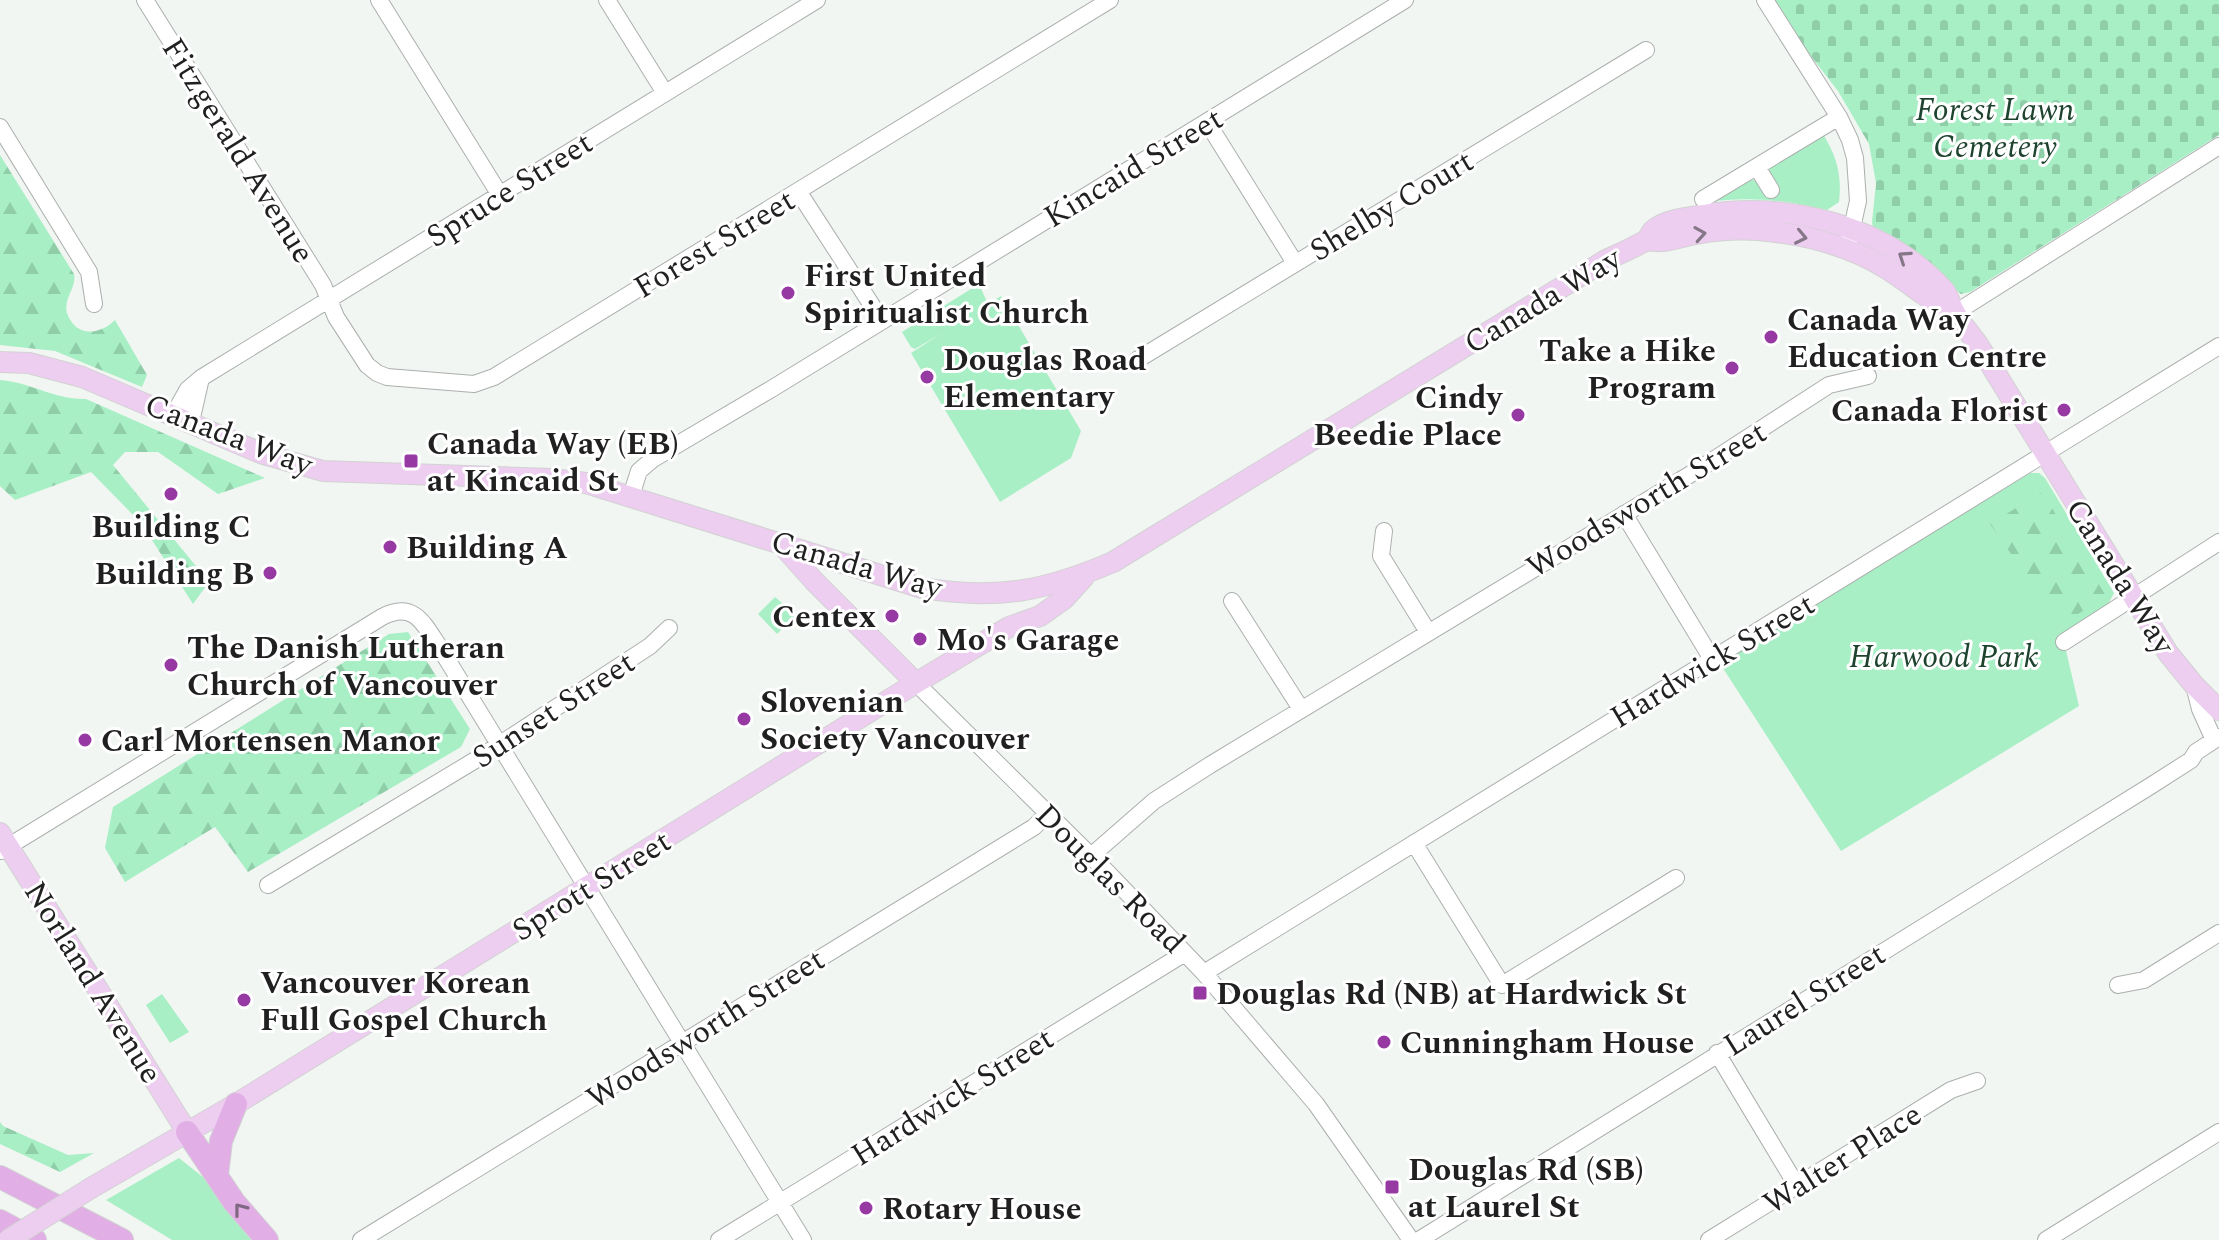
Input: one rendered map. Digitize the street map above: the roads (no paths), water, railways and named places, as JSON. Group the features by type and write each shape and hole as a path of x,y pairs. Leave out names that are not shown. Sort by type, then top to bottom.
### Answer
{"highway":[{"path":"217,1175 221,1141 236,1104"},
{"path":"187,1132 234,1202 267,1240"},
{"path":"0,1177 122,1240"},
{"path":"0,1221 35,1240"}],"main road":[{"name":"Canada Way","path":"0,362 29,363 56,369 183,418 263,454 323,471 552,479 586,483 922,588 972,594 1029,590 1060,584 1113,562 1606,260 1648,240 1654,229 1680,219 1757,210 1800,215 1849,238 1903,255 1947,293 1955,313 1979,346 2168,653 2219,710"},
{"name":"Douglas Road","path":"780,543 916,683"},
{"name":"Sprott Street","path":"8,1240 236,1104 916,683 1009,627 1040,616 1064,599 1089,572"},
{"name":"Sprott Street","path":"1009,627 1025,606 1029,590"},
{"name":"Norland Avenue","path":"3,844 187,1132"}],"street":[{"name":"Fitzgerald Avenue","path":"145,0 323,285 329,301"},
{"path":"379,0 500,195"},
{"path":"607,0 665,93"},
{"name":"Spruce Street","path":"183,418 201,378 817,0"},
{"name":"Forest Street","path":"329,301 367,365 377,373 387,377 474,384 484,382 1110,0"},
{"path":"1765,0 1839,117 1855,158 1858,201 1849,238"},
{"name":"Kincaid Street","path":"631,496 639,471 653,459 1207,122 1396,2"},
{"name":"Shelby Court","path":"1137,360 1646,50"},
{"path":"1703,199 1839,117"},
{"path":"1207,122 1295,263"},
{"path":"0,127 89,272 94,304"},
{"path":"1955,313 2219,146"},
{"path":"1757,167 1771,190"},
{"path":"798,191 882,321"},
{"name":"Hardwick Street","path":"1204,973 2219,346"},
{"name":"Woodsworth Street","path":"1091,856 1154,801 1301,709 1769,426 1784,412 1829,385 1868,376"},
{"path":"1624,514 1712,659"},
{"path":"1384,531 1381,556 1428,632"},
{"path":"2064,642 2219,542"},
{"path":"1232,601 1301,709"},
{"path":"3,844 382,617 402,611 421,620 803,1240"},
{"name":"Sunset Street","path":"268,885 498,745 650,646 669,628"},
{"name":"Douglas Road","path":"916,683 1204,973 1316,1104 1411,1240"},
{"path":"2194,685 2200,709 2217,742"},
{"name":"Laurel Street","path":"1419,1240 2191,760 2202,759 2217,742"},
{"name":"Woodsworth Street","path":"361,1240 1034,827 1047,814"},
{"path":"1414,843 1502,985 1676,878"},
{"path":"2118,985 2144,980 2219,933"},
{"name":"Hardwick Street","path":"719,1240 1185,953"},
{"path":"1717,1053 1797,1186"},
{"name":"Walter Place","path":"1709,1240 1951,1090 1977,1081"},
{"path":"2046,1240 2219,1132"}],"place":[{"name":"First United Spiritualist Church","path":"788,293"},
{"name":"Canada Way Education Centre","path":"1771,337"},
{"name":"Take a Hike Program","path":"1732,368"},
{"name":"Douglas Road Elementary","path":"927,377"},
{"name":"Canada Florist","path":"2064,410"},
{"name":"Cindy Beedie Place","path":"1518,415"},
{"name":"Canada Way (EB) at Kincaid St","path":"411,461"},
{"name":"Building C","path":"171,494"},
{"name":"Building A","path":"390,547"},
{"name":"Building B","path":"270,573"},
{"name":"Centex","path":"892,616"},
{"name":"Mo's Garage","path":"920,639"},
{"name":"The Danish Lutheran Church of Vancouver","path":"171,665"},
{"name":"Slovenian Society Vancouver","path":"744,719"},
{"name":"Carl Mortensen Manor","path":"85,740"},
{"name":"Douglas Rd (NB) at Hardwick St","path":"1200,993"},
{"name":"Vancouver Korean Full Gospel Church","path":"244,1000"},
{"name":"Cunningham House","path":"1384,1042"},
{"name":"Douglas Rd (SB) at Laurel St","path":"1392,1187"},
{"name":"Rotary House","path":"866,1208"}],"park label":[{"name":"Forest Lawn Cemetery","path":"1995,128"},
{"name":"Harwood Park","path":"1944,656"}]}
